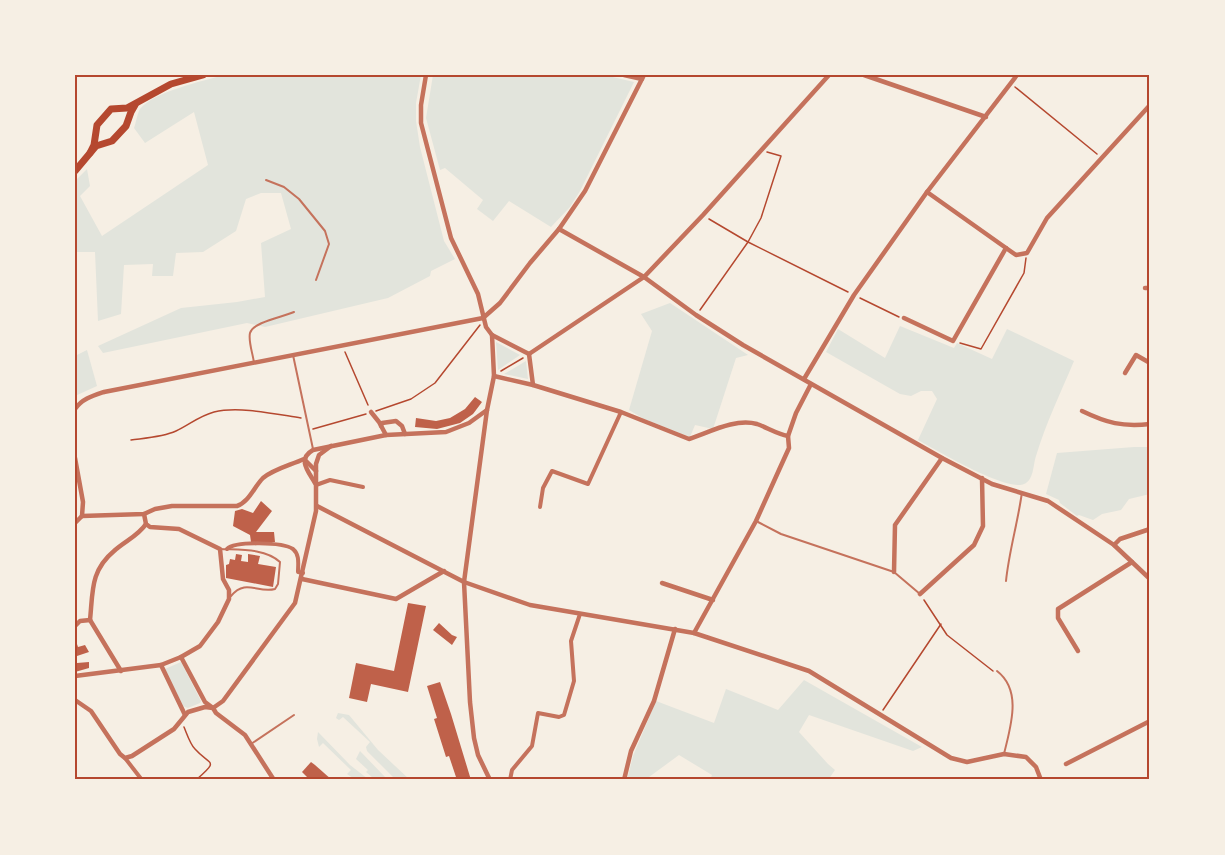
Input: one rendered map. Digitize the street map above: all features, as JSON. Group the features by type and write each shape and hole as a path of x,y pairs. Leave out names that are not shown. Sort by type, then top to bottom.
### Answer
{"main road":[{"path":"90,153 97,125 108,111 114,108 127,108 171,84 203,75"},
{"path":"75,171 96,146 114,140 128,122 132,109 138,102"},
{"path":"121,108 128,114 128,122"},
{"path":"96,135 98,140 105,143"}],"street":[{"path":"426,75 420,114 451,238 478,294 486,327 492,335 529,354"},
{"path":"75,409 91,396 104,392 483,318 496,308 559,229 585,191 643,77 624,75"},
{"path":"529,354 644,277 830,75"},
{"path":"864,75 986,117"},
{"path":"804,379 854,295 927,192 1017,75"},
{"path":"927,192 1016,255 1027,253 1047,218 1150,105"},
{"path":"559,229 644,277 742,345 942,458 982,478 1048,501 1114,545 1150,579"},
{"path":"904,318 953,341 1006,248"},
{"path":"490,780 478,755 474,738 464,582 487,410 494,376 492,335"},
{"path":"529,354 533,385"},
{"path":"1125,373 1136,355 1150,363"},
{"path":"494,376 533,385 621,412 689,439 740,422 757,424 779,434 788,435"},
{"path":"694,633 756,521 789,448 788,435 811,384"},
{"path":"82,516 144,514 154,509 172,506 232,507 240,505 262,479 272,472 304,459 314,450 386,435 438,433 453,430 470,423 487,410"},
{"path":"1082,411 1115,424 1127,426 1150,424"},
{"path":"371,412 386,435"},
{"path":"540,507 543,488 552,471 588,484 621,412"},
{"path":"381,426 382,423 396,421 402,426 405,434"},
{"path":"125,758 132,756 174,729 183,718 201,708 213,708 223,701 295,603 303,576 317,506 316,471 319,455 331,446"},
{"path":"75,458 83,502 82,516 75,523"},
{"path":"894,572 895,525 942,458"},
{"path":"304,459 316,471"},
{"path":"304,459 304,466 316,485"},
{"path":"920,594 974,545 983,526 982,478"},
{"path":"316,485 330,480 363,486"},
{"path":"317,506 464,582 530,605 694,633 808,671 856,698 879,716 961,762 972,762 1004,754 1026,757 1036,766 1041,780"},
{"path":"121,670 90,620 92,586 95,575 113,551 141,531 146,524 144,514"},
{"path":"75,676 161,665 181,657 200,646 206,639 229,598 229,590 223,579 219,549 179,529 150,527 146,524"},
{"path":"1114,545 1120,539 1150,529"},
{"path":"227,549 235,544 285,546 295,552 298,572 303,576 396,599 444,571"},
{"path":"1078,651 1058,618 1058,609 1132,562"},
{"path":"662,583 713,600"},
{"path":"510,780 512,770 532,746 538,713 559,717 564,715 574,681 571,641 580,614"},
{"path":"75,626 80,621 90,620"},
{"path":"624,780 631,751 654,701 675,629"},
{"path":"181,657 205,702 245,735 274,780"},
{"path":"161,665 183,718"},
{"path":"75,700 91,711 120,754 142,780"},
{"path":"1066,764 1150,721"}],"lane":[{"path":"266,180 284,187 299,198 325,231 328,244 316,280"},
{"path":"254,363 249,335 257,325 294,312"},
{"path":"292,355 314,450"},
{"path":"1006,581 1009,554 1022,492"},
{"path":"756,521 781,534 894,572 920,594"},
{"path":"219,549 241,549 264,554 276,558 280,566 275,589 246,587 241,588 229,598"},
{"path":"997,671 1007,682 1014,715 1004,754"},
{"path":"251,744 294,715"}],"path":[{"path":"1011,84 1103,158"},
{"path":"696,315 748,242 761,218 781,156 761,150"},
{"path":"703,215 748,242 904,318"},
{"path":"953,341 981,349 1024,273 1027,253"},
{"path":"309,430 401,404 422,393 435,383 477,330 483,318"},
{"path":"342,345 371,412"},
{"path":"494,376 529,354"},
{"path":"131,440 177,431 194,420 224,410 306,419"},
{"path":"920,594 947,635 990,671"},
{"path":"879,716 941,624"},
{"path":"183,718 195,749 209,760 209,769 196,780"}],"shaded area":[{"path":"224,75 421,75 416,103 420,147 444,241 455,259 431,271 430,276 388,298 265,327 247,323 103,353 98,346 181,308 265,297 261,243 291,229 281,193 261,193 246,199 236,231 203,252 176,253 173,276 152,276 153,264 124,265 121,314 98,321 95,252 75,252 75,181 87,169 90,186 80,196 102,236 208,165 194,112 145,143 134,128 140,109 156,97"},
{"path":"433,75 604,75 634,82 580,191 570,207 551,227 509,201 493,221 477,209 483,200 445,168 440,170 426,118"},
{"path":"670,303 748,355 736,358 713,429 695,425 690,437 644,419 629,410 652,331 641,314"},
{"path":"900,326 954,348 957,343 992,359 1007,329 1074,361 1044,432 1030,479 1027,482 1015,485 1003,482 918,440 937,399 932,391 921,391 911,396 900,394 826,352 838,329 885,358"},
{"path":"496,342 520,355 498,370"},
{"path":"87,350 97,386 75,396 75,356"},
{"path":"526,361 528,379 504,374"},
{"path":"1150,447 1150,494 1129,499 1121,510 1102,514 1093,520 1077,516 1059,500 1046,494 1057,453"},
{"path":"181,662 201,701 188,708 183,706 165,669"},
{"path":"804,680 922,747 913,751 809,715 799,732 835,770 828,780 710,780 712,775 679,755 645,780 627,780 633,756 656,701 714,723 726,689 778,710"},
{"path":"338,713 349,715 378,750 410,780 396,780 367,751 366,747 370,742 343,717 339,720 336,718"},
{"path":"318,732 350,765 368,779 356,780 347,774 351,770 323,743 319,747"},
{"path":"360,751 387,779 373,778 366,772 368,770 356,759"}],"building":[{"path":"475,397 482,402 473,414 460,423 437,429 415,427 416,418 436,421 450,418 465,409"},
{"path":"261,501 272,511 256,532 274,532 275,542 251,542 250,535 233,526 235,511 242,509 253,513"},
{"path":"236,554 242,555 241,561 248,562 248,554 260,556 258,564 276,567 273,587 226,578 226,565 229,564 230,559 235,560"},
{"path":"408,603 426,606 408,692 371,684 367,702 349,698 356,663 394,671"},
{"path":"439,623 457,637 452,645 433,630"},
{"path":"75,638 78,647 85,645 89,652 77,656 77,663 89,662 89,668 75,672"},
{"path":"440,682 471,780 457,780 449,756 446,757 427,686"},
{"path":"311,762 332,780 310,780 302,772"}]}
